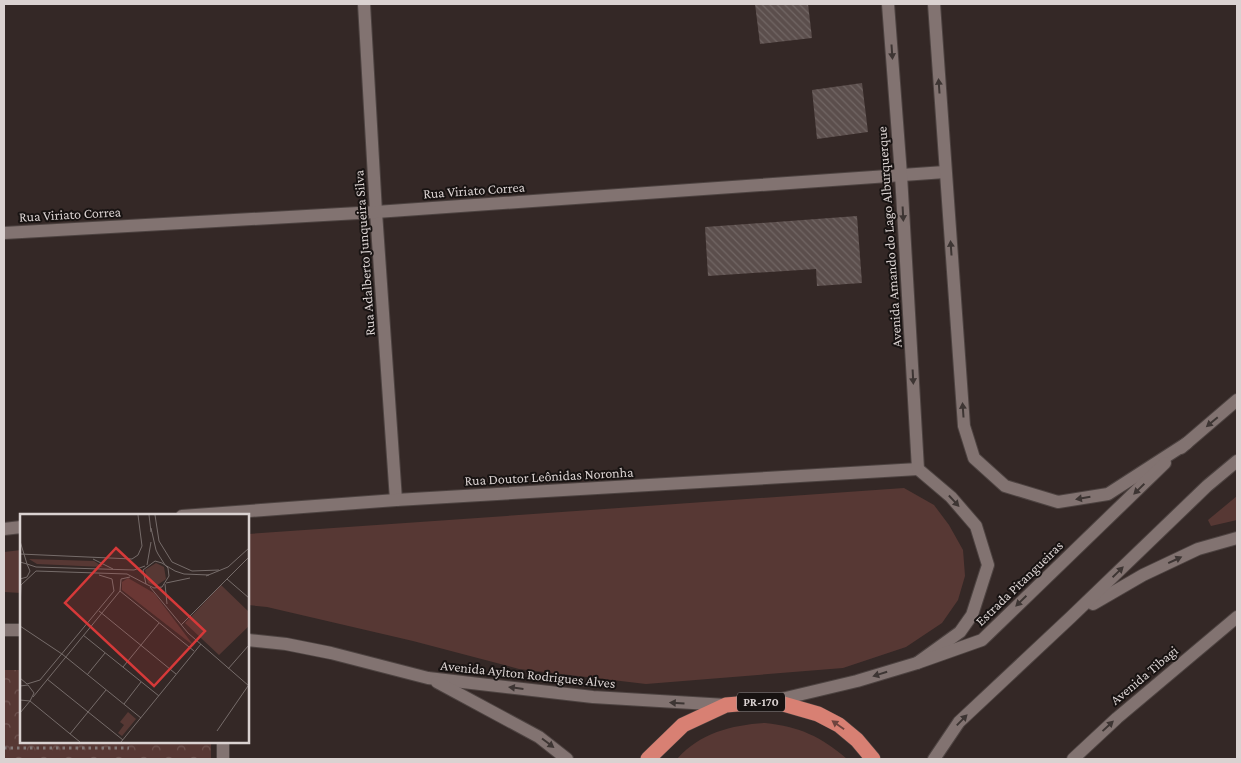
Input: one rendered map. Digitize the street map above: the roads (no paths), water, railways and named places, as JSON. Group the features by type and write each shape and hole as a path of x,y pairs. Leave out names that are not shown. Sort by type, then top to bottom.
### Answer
{"highway":[{"name":"PR-170","path":"648,759 683,725 726,705 773,701 818,714 839,725 857,740 873,759"}],"street":[{"name":"Rua Adalberto Junqueira Silva","path":"364,4 396,500"},
{"name":"Avenida Amando do Lago Alburquerque","path":"888,4 901,175 918,469"},
{"path":"934,4 964,426 974,458 1005,486 1058,502 1108,494 1186,443"},
{"name":"Rua Viriato Correa","path":"4,233 376,212 945,172"},
{"name":"Estrada Pitangueiras","path":"773,701 856,681 917,663 982,640 1186,443 1237,400"},
{"path":"934,759 959,722 1072,617 1207,486 1237,461"},
{"path":"917,663 960,632 972,615 988,565 976,526 951,498 918,469"},
{"name":"Rua Doutor Leônidas Noronha","path":"209,514 396,500 918,469"},
{"path":"4,529 20,527"},
{"path":"1072,617 1143,575 1198,549 1237,538"},
{"name":"Avenida Tibagi","path":"1073,759 1117,718 1237,617"},
{"path":"4,630 20,630"},
{"path":"249,640 331,652 428,678"},
{"name":"Avenida Aylton Rodrigues Alves","path":"428,678 592,697 726,705"},
{"name":"Avenida Aylton Rodrigues Alves","path":"428,678 539,737 567,759"},
{"path":"223,743 223,759"}]}
